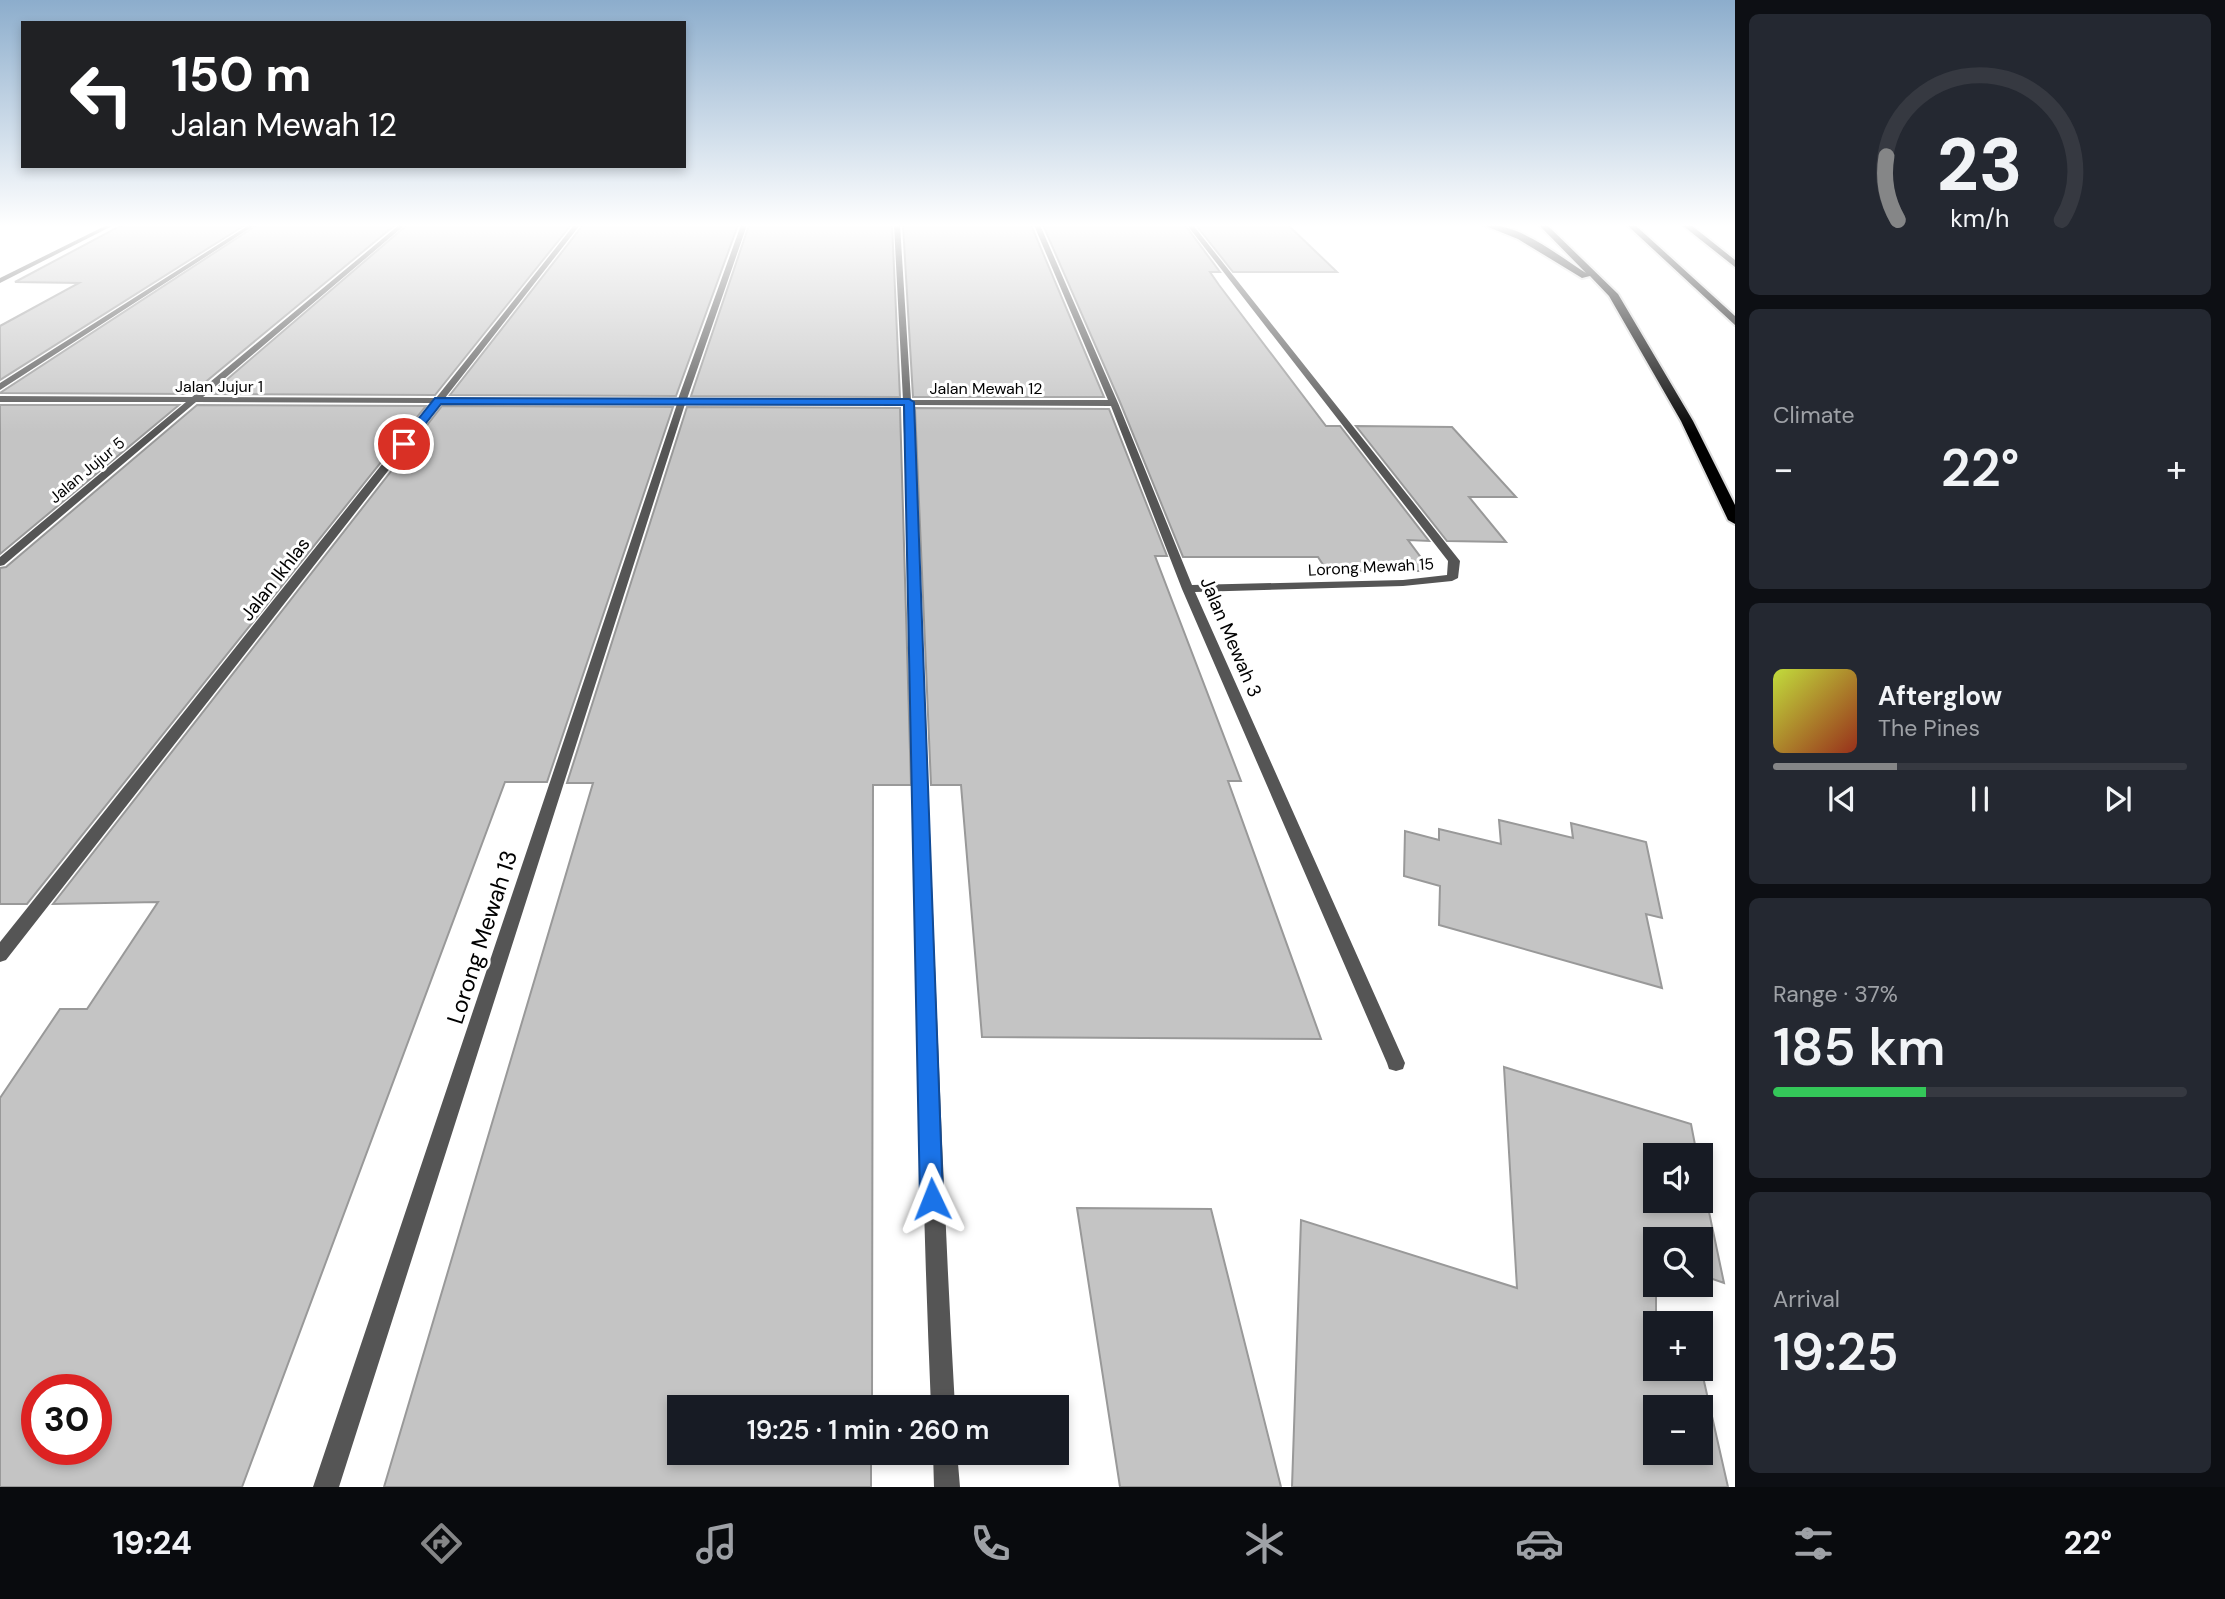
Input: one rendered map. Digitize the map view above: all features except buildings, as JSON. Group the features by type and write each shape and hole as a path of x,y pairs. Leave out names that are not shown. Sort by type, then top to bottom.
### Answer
{"highway":[{"path":"1613,294 1687,421 1735,520"},
{"path":"1706,294 1735,322"}],"street":[{"path":"0,387 144,294"},
{"name":"Jalan Jujur 5","path":"0,564 320,294"},
{"name":"Jalan Ikhlas","path":"0,955 522,294"},
{"name":"Lorong Mewah 13","path":"326,1487 682,401 720,294"},
{"path":"902,294 909,402 932,1199 942,1395"},
{"name":"Jalan Mewah 3","path":"1067,294 1114,402 1188,589 1396,1063"},
{"name":"Lorong Mewah 15","path":"1188,589 1403,583 1452,579 1454,561 1244,294"},
{"name":"Jalan Jujur 1","path":"0,399 438,401"},
{"name":"Jalan Mewah 12","path":"438,401 1114,402"},
{"path":"946,1465 947,1487"}],"route":[{"path":"404,444 438,401 909,402 932,1199"}]}
